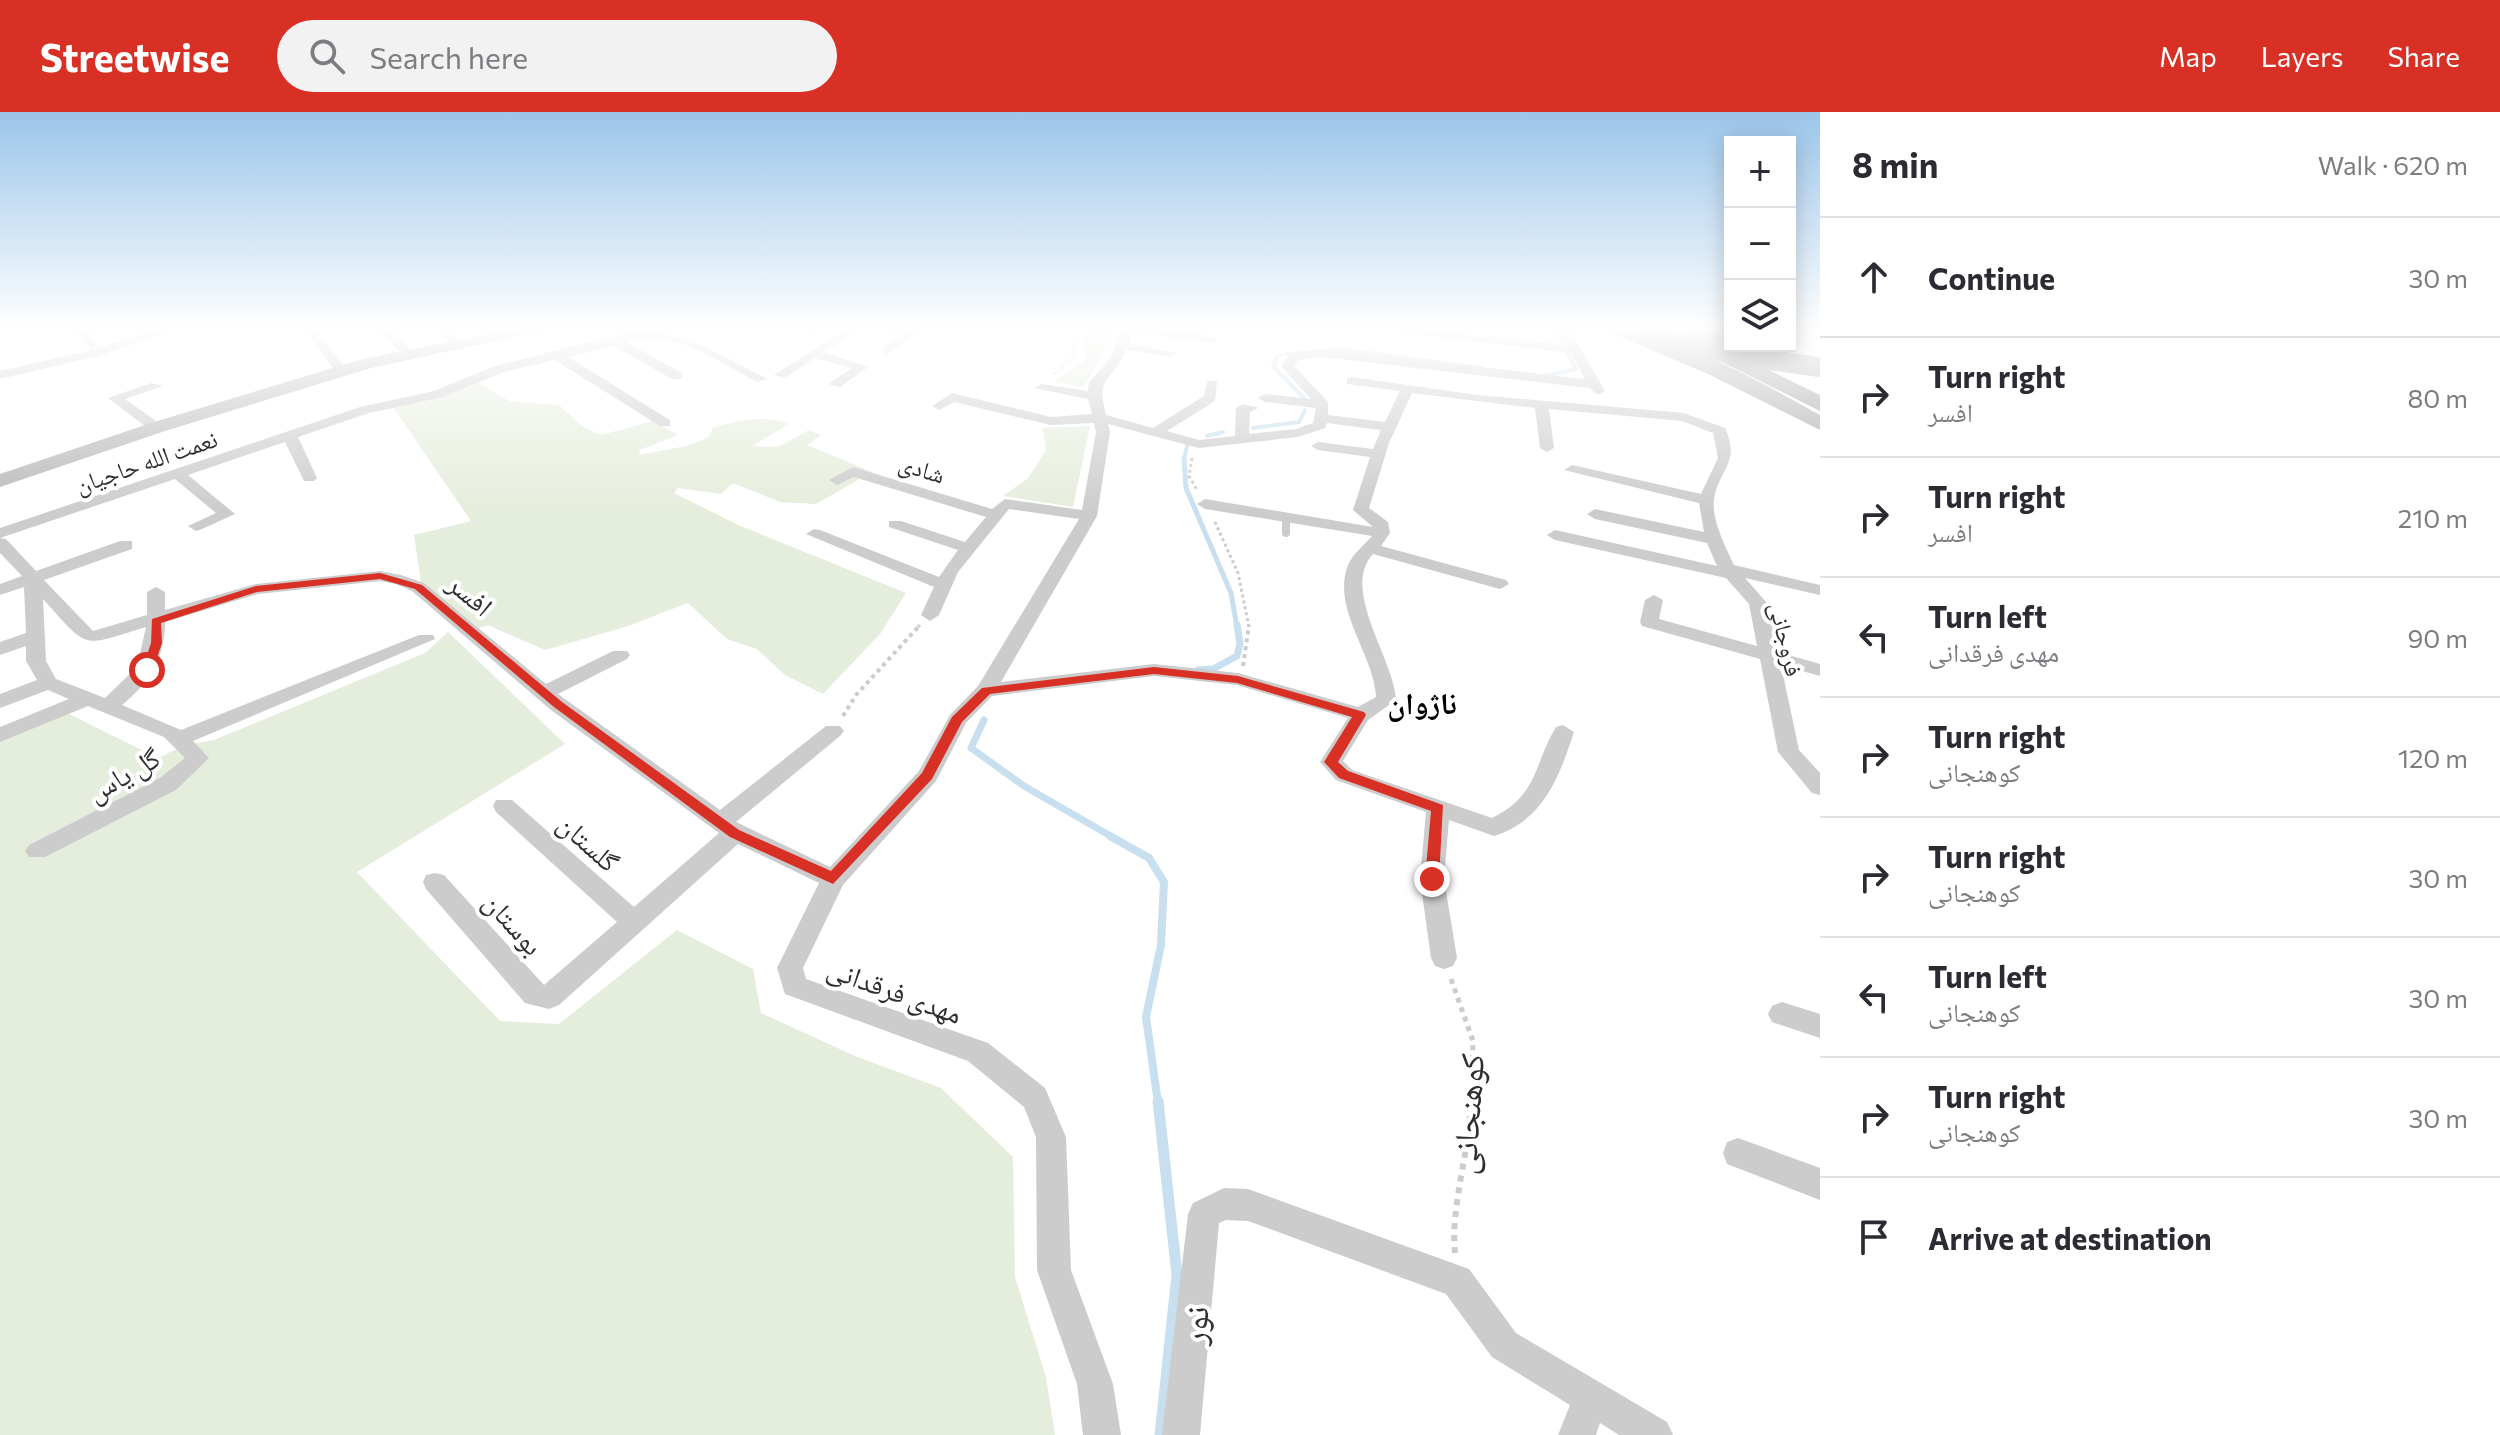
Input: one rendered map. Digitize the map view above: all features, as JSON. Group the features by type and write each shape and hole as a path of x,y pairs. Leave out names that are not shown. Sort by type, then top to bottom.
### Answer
{"highway":[{"path":"1790,388 1820,404"}],"main road":[{"path":"0,474 264,388"},
{"path":"0,481 291,388"},
{"path":"1751,388 1820,424"}],"street":[{"path":"150,388 115,398 150,423"},
{"name":"نعمت الله حاجیان","path":"0,533 365,410 454,388"},
{"path":"609,388 665,423"},
{"path":"1041,388 1097,407 1154,433 1199,444 1298,433 1320,425 1322,412 1304,388"},
{"path":"1096,388 1097,407"},
{"path":"1154,433 1210,398 1211,388"},
{"path":"1563,732 1542,790 1518,817 1494,827 1335,770 1331,762 1360,715 1383,702 1387,694 1354,601 1357,563 1378,541 1380,522 1361,510 1379,454 1408,388 1477,399 1684,417 1720,431 1725,458 1706,500 1572,470"},
{"path":"1595,388 1608,410"},
{"path":"939,406 952,397 1051,421 1097,407"},
{"path":"1265,398 1390,427"},
{"path":"1541,403 1547,448"},
{"name":"مهدی فرقدانی","path":"1097,407 1103,432 1089,516 986,690 957,720 928,776 833,879 790,968 794,986 978,1052 1035,1098 1051,1137 1054,1270 1095,1384 1102,1435"},
{"path":"1242,438 1243,408 1251,408"},
{"path":"290,436 309,478"},
{"path":"1318,446 1379,454"},
{"path":"886,482 900,469"},
{"name":"شادی","path":"837,480 850,471 995,515"},
{"path":"178,474 227,514 196,526"},
{"name":"فروجانی","path":"1706,500 1714,539 1729,571 1758,603 1789,752 1820,787"},
{"path":"930,615 944,585 968,548 1008,503 1089,516"},
{"path":"1205,504 1286,525 1378,541 1500,584"},
{"path":"1595,514 1714,539"},
{"path":"895,524 968,548"},
{"path":"814,534 944,585"},
{"path":"1555,535 1820,590"},
{"name":"افسر","path":"0,543 87,636 156,621 256,589 380,576 418,587 545,693 728,828 833,879"},
{"path":"0,590 126,545"},
{"path":"0,701 48,683 36,661 33,577"},
{"path":"109,705 139,681 147,670 156,643 156,592"},
{"path":"1654,600 1649,622 1820,670"},
{"path":"0,649 33,637"},
{"path":"178,739 426,639"},
{"path":"545,693 620,655"},
{"path":"986,690 1154,670 1238,679 1360,715"},
{"name":"گل یاس","path":"37,851 168,784 198,758 171,732 48,683"},
{"path":"0,735 85,700"},
{"path":"634,922 728,828 833,731"},
{"name":"گلستان","path":"504,806 634,922"},
{"path":"1438,808 1432,879 1444,958"},
{"name":"بوستان","path":"435,882 535,995 549,997 634,922"},
{"path":"1782,1014 1820,1026"},
{"path":"1738,1153 1820,1184"},
{"name":"نور","path":"1181,1435 1204,1214 1224,1204 1248,1205 1457,1281"},
{"path":"1457,1281 1504,1345 1654,1435"},
{"path":"1577,1435 1591,1399"}],"path":[{"path":"1199,444 1189,476 1235,561 1250,631 1247,655 1238,679"},
{"path":"833,731 856,695 930,615"},
{"name":"کوهنجانی","path":"1444,958 1473,1041 1470,1141 1453,1234 1457,1281"}],"green space":[{"path":"458,388 487,388 509,401 559,405 582,426 601,435 653,421 678,435 640,450 639,455 686,446 709,437 713,427 751,420 770,419 789,424 752,446 778,447 809,430 821,435 807,445 872,472 816,504 780,502 733,483 721,494 678,488 674,493 738,525 906,593 880,634 823,694 785,675 757,649 727,639 688,603 625,627 545,650 488,625 479,628 421,582 414,535 471,521 393,407"},
{"path":"1090,426 1073,507 1003,496 1028,478 1046,450 1043,428"},
{"path":"448,632 565,744 357,872 500,1021 559,1024 677,930 753,969 761,1013 855,1056 941,1088 1013,1157 1015,1277 1046,1377 1055,1435 0,1435 0,741 61,710 158,758 185,745 214,740 425,653"}],"waterway":[{"path":"1294,388 1304,398"},
{"path":"1253,428 1299,422 1305,410"},
{"path":"1207,436 1223,432"},
{"path":"1184,460 1187,446"},
{"path":"1184,460 1186,488 1231,593 1237,627"},
{"path":"1198,670 1213,669 1237,656 1240,643 1237,625"},
{"path":"984,720 971,748 1024,786 1114,838"},
{"path":"1110,836 1149,858 1164,882 1161,945 1146,1017 1158,1103"},
{"path":"1158,1101 1177,1275 1160,1435"}],"district":[{"name":"ناژوان","path":"1422,701"}],"route":[{"path":"147,670 156,643 156,621 256,589 380,576 401,580 418,587 558,705 735,833 833,879 928,776 957,720 986,690 1154,670 1238,679 1290,697 1360,715 1331,762 1335,770 1344,775 1438,808 1432,879"}]}
